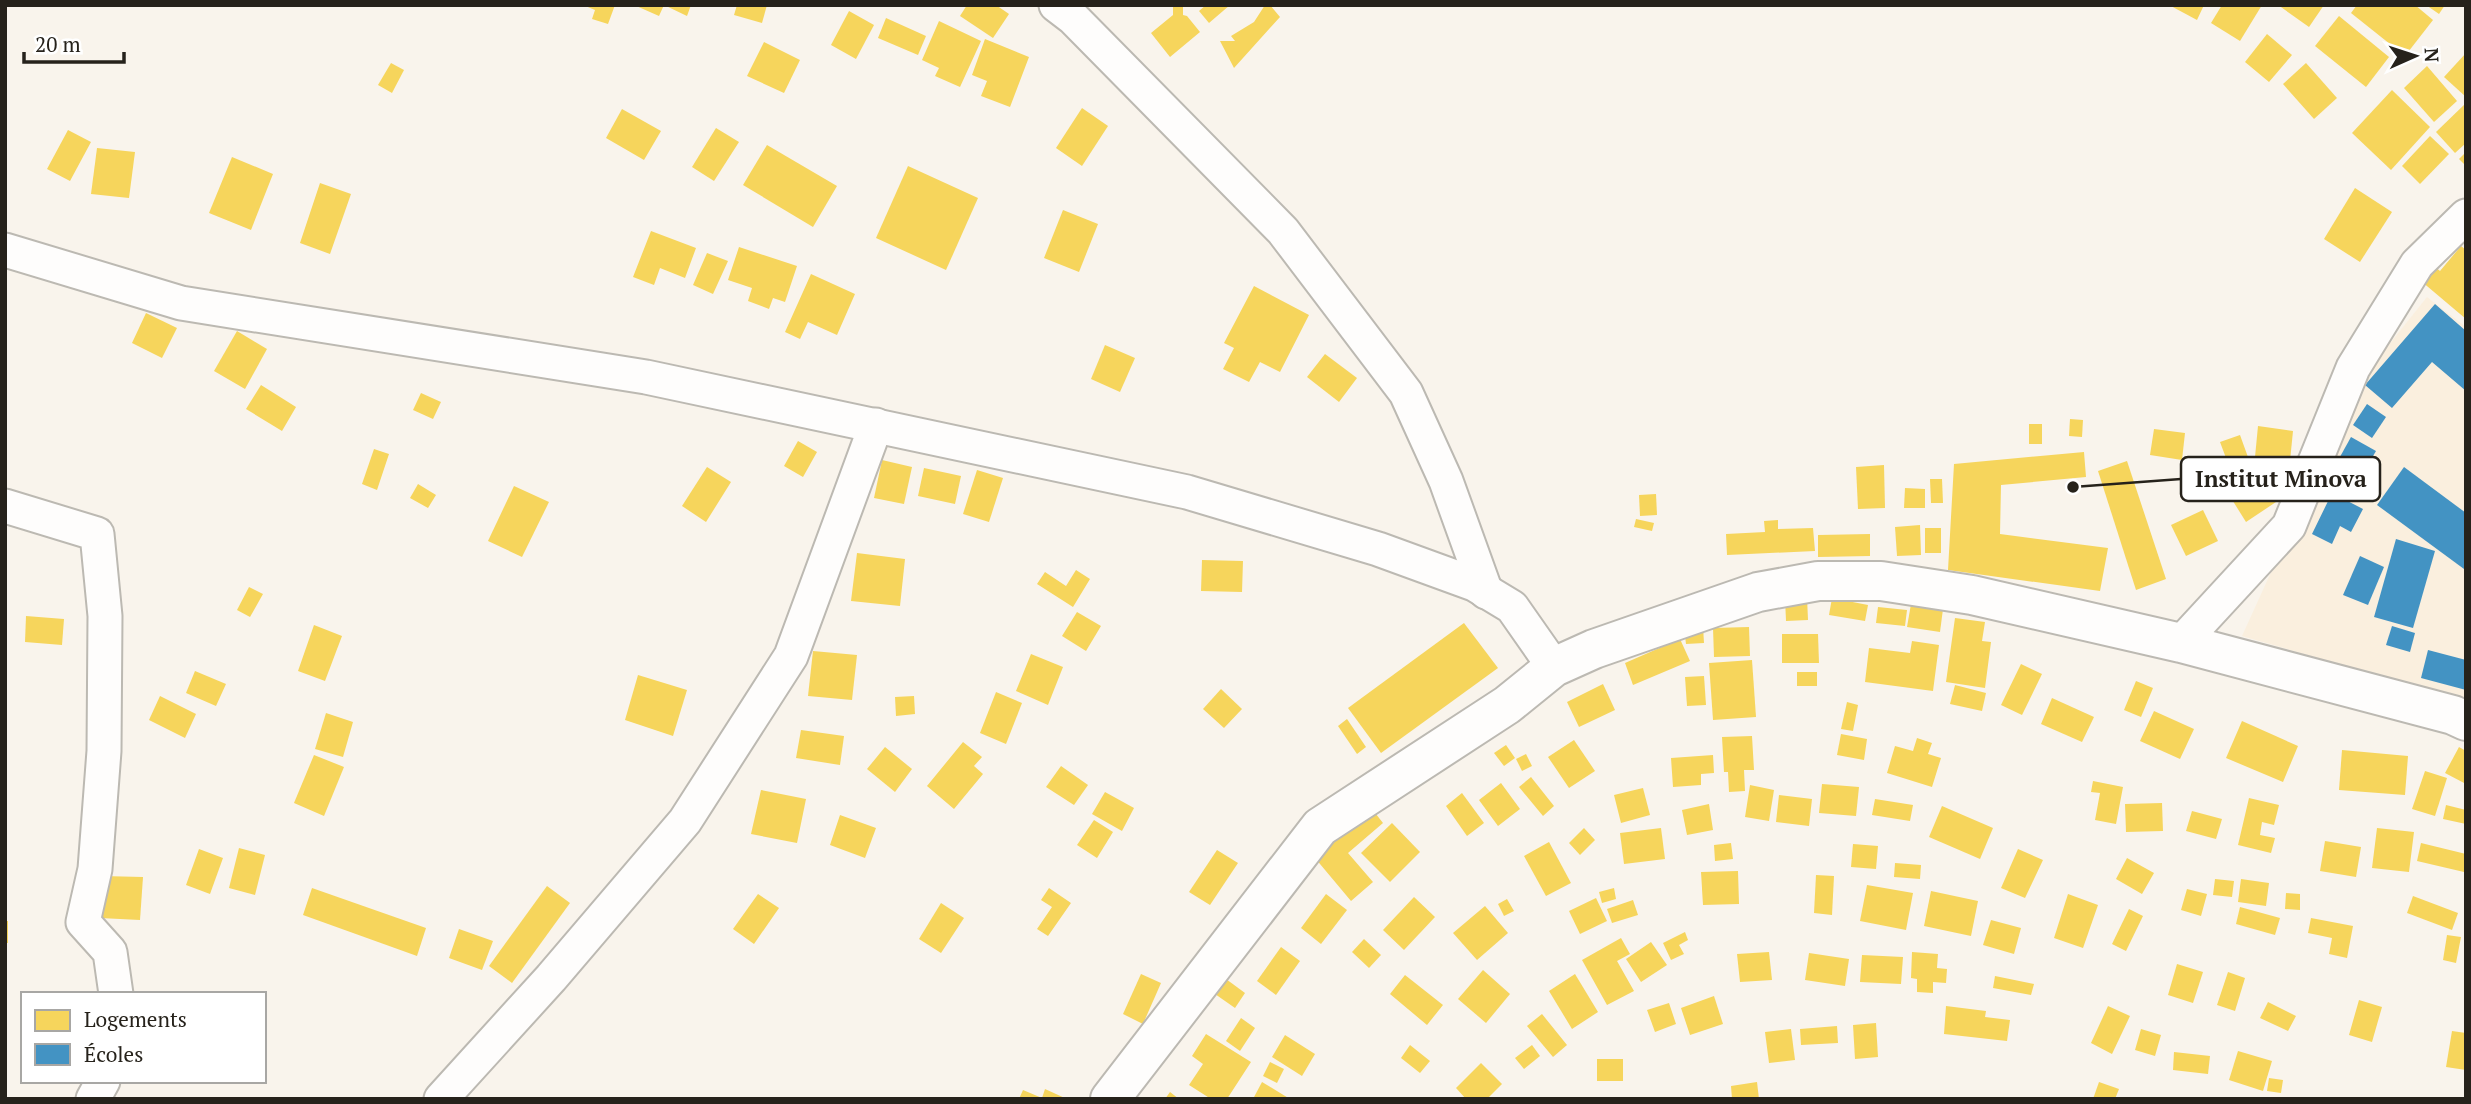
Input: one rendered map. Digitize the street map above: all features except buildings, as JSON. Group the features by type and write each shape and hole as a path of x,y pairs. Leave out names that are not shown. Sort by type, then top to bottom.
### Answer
{"street":[{"path":"1056,5 1092,37 1283,231 1406,393 1446,481 1486,592"},
{"path":"2181,643 2289,526 2353,368 2417,264 2466,216"},
{"path":"5,250 181,303 646,377 1187,492 1378,549 1474,584 1512,607 1554,667"},
{"path":"441,1099 551,978 685,821 791,656 876,425"},
{"path":"5,506 97,534 105,616 104,751 95,869 83,922 110,952 116,992"},
{"path":"1110,1099 1321,827 1507,705 1554,667 1594,649 1758,592 1818,581 1881,581 1972,595 2181,643 2454,715 2466,721"},
{"path":"93,1099 102,1083"}],"shaded area":[{"path":"2427,297 2466,327 2466,701 2242,636 2355,387"}],"place":[{"name":"Institut Minova","path":"2073,487"}]}
